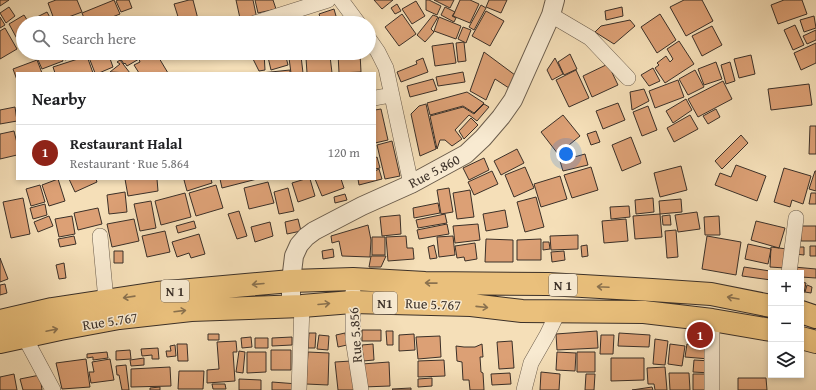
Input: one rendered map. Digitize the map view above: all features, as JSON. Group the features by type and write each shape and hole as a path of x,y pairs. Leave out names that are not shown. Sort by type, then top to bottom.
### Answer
{"highway":[{"name":"N 1","path":"0,321 52,309 157,293 291,281 353,279 425,283 548,284 652,290 711,294 768,305"},
{"name":"Rue 5.767","path":"0,342 120,318 191,310 296,306 352,302 471,305 522,311 559,310 644,312 712,320 768,329"},
{"path":"804,313 816,317"},
{"path":"804,339 816,342"}],"street":[{"path":"278,16 328,0"},
{"path":"341,0 353,16"},
{"path":"553,4 590,38 628,78"},
{"name":"Rue 5.860","path":"296,306 291,281 294,256 299,245 314,231 362,206 411,184 466,154 483,138 513,100 553,4"},
{"path":"376,49 386,68 411,184"},
{"path":"376,98 391,95"},
{"path":"789,270 796,218"},
{"path":"100,236 106,300"},
{"name":"Rue 5.856","path":"353,279 353,339 361,390"},
{"path":"296,306 299,390"},
{"path":"524,390 531,363 559,310"},
{"path":"712,320 712,390"},
{"path":"24,336 53,390"}],"building":[{"path":"0,0 9,0 0,6"},
{"path":"56,0 77,0 82,12 71,16 53,16 48,3"},
{"path":"114,0 120,14 115,16 83,16 82,13"},
{"path":"129,0 132,8 121,12 116,1"},
{"path":"193,0 197,16 178,16 174,4"},
{"path":"236,0 253,0 256,16 239,16"},
{"path":"255,0 273,0 276,9 258,13"},
{"path":"374,0 393,0 382,9"},
{"path":"426,0 441,6 437,15 426,10"},
{"path":"434,0 454,0 450,8"},
{"path":"460,0 470,0 479,4 470,23 453,16"},
{"path":"489,0 507,0 501,13 486,7"},
{"path":"684,0 702,0 713,21 686,36 670,7"},
{"path":"784,0 802,0 807,14 778,24 771,5"},
{"path":"416,1 425,16 412,24 402,9"},
{"path":"397,4 401,11 395,14 391,8"},
{"path":"481,5 486,8 474,30 469,27"},
{"path":"9,7 15,16 6,23 0,13"},
{"path":"445,7 455,12 452,16 456,18 454,22 441,15"},
{"path":"622,7 623,16 606,20 605,11"},
{"path":"334,9 336,16 320,16 319,14"},
{"path":"486,11 504,21 490,46 472,36"},
{"path":"47,12 49,16 39,16"},
{"path":"402,14 416,34 399,46 385,27"},
{"path":"660,14 676,40 657,53 641,27"},
{"path":"433,15 438,17 431,29 434,32 425,42 417,35"},
{"path":"814,16 816,28 804,32 800,20"},
{"path":"0,17 5,25 0,28"},
{"path":"439,17 461,26 456,39 434,31"},
{"path":"16,20 16,37 9,24"},
{"path":"630,20 635,26 614,44 595,32 601,26"},
{"path":"795,25 804,45 793,50 784,30"},
{"path":"712,26 722,45 702,56 692,36"},
{"path":"463,27 471,30 466,43 458,39"},
{"path":"5,28 16,50 0,59 0,31"},
{"path":"816,30 816,40 807,44 803,36"},
{"path":"679,41 694,64 665,83 655,68 659,65 657,63 666,56 670,62 673,59 667,49"},
{"path":"464,42 466,61 458,62 456,43"},
{"path":"453,43 456,63 435,66 432,46"},
{"path":"816,43 816,63 801,70 794,53"},
{"path":"484,52 519,78 512,90 495,79 486,100 470,91"},
{"path":"570,54 577,69 564,75 558,62"},
{"path":"751,55 755,74 739,78 734,59"},
{"path":"423,58 428,72 401,82 397,72 417,64 416,61"},
{"path":"555,58 563,74 552,80 547,70"},
{"path":"37,60 42,72 16,72 16,77 13,69"},
{"path":"38,60 63,60 63,61 42,69"},
{"path":"75,60 88,60 93,72 55,72 53,67"},
{"path":"90,60 110,60 113,67 101,72 95,72"},
{"path":"120,60 129,72 110,72 120,64 117,62"},
{"path":"121,60 137,60 127,66 125,63 124,64"},
{"path":"139,60 160,60 167,72 138,72 134,65 140,62"},
{"path":"254,60 264,60 265,70 259,71"},
{"path":"269,60 287,60 288,65 271,70"},
{"path":"289,60 301,60 303,72 291,72"},
{"path":"306,60 330,60 332,72 307,72"},
{"path":"338,60 360,60 361,72 339,72"},
{"path":"716,62 722,79 704,85 698,69"},
{"path":"730,62 735,81 726,84 721,65"},
{"path":"608,64 618,85 592,97 583,76"},
{"path":"653,68 660,81 649,86 641,75"},
{"path":"290,70 290,72 271,72"},
{"path":"576,70 589,98 569,107 556,80"},
{"path":"695,70 704,87 688,95 679,79"},
{"path":"463,72 465,82 438,86 436,77"},
{"path":"433,79 437,90 410,97 407,86"},
{"path":"678,80 684,97 655,108 649,91"},
{"path":"723,81 732,99 698,117 688,99"},
{"path":"809,84 812,105 771,110 768,89"},
{"path":"644,89 649,101 632,110 630,92"},
{"path":"467,92 484,103 474,113 463,106 430,115 427,103"},
{"path":"686,99 692,110 673,123 666,111"},
{"path":"618,103 625,120 603,129 596,111"},
{"path":"426,104 436,149 420,156 411,114 419,106"},
{"path":"484,104 489,107 477,121 469,115 455,130 462,139 452,146 445,140 440,140 437,149 430,116 463,107 474,114"},
{"path":"648,106 657,130 642,136 633,112"},
{"path":"15,107 16,121 0,124 0,110"},
{"path":"381,109 388,140 376,143 376,110"},
{"path":"716,109 720,117 708,124 703,116"},
{"path":"563,115 580,136 558,154 541,132"},
{"path":"690,115 698,129 674,142 667,128"},
{"path":"471,118 478,125 464,139 459,131"},
{"path":"810,126 816,126 816,154 809,154"},
{"path":"14,131 16,139 16,155 0,159 0,134"},
{"path":"596,131 600,142 591,145 587,134"},
{"path":"741,135 748,143 722,169 715,161"},
{"path":"631,137 641,163 622,171 612,145"},
{"path":"392,141 400,176 385,179 377,145"},
{"path":"517,149 524,163 501,175 494,161"},
{"path":"585,154 588,165 563,171 560,161"},
{"path":"376,158 380,168 376,169"},
{"path":"484,158 489,170 469,180 463,168"},
{"path":"736,165 766,176 757,201 715,185 720,173 731,177"},
{"path":"681,166 687,190 660,197 654,173"},
{"path":"525,167 534,188 514,197 505,175"},
{"path":"591,167 598,190 572,198 564,175"},
{"path":"784,168 811,176 803,204 792,200 790,207 774,202"},
{"path":"379,169 382,179 359,185 358,180 376,180 376,170"},
{"path":"492,171 498,184 474,195 468,182"},
{"path":"816,171 816,191 809,189"},
{"path":"560,176 567,199 541,207 534,184"},
{"path":"58,180 65,201 49,206 42,185"},
{"path":"69,180 96,180 97,182 75,192"},
{"path":"125,180 157,180 158,191 128,196"},
{"path":"184,180 211,180 212,183 187,191"},
{"path":"220,180 253,180 222,188"},
{"path":"302,180 310,180 315,196 298,202 292,183"},
{"path":"315,180 341,180 344,188 322,196"},
{"path":"268,182 274,203 249,209 244,188"},
{"path":"40,185 45,202 31,206 26,189"},
{"path":"216,185 223,208 196,216 189,193"},
{"path":"288,188 294,211 279,214 274,192"},
{"path":"449,188 453,212 441,214 437,190"},
{"path":"470,190 474,217 457,219 453,193"},
{"path":"125,192 127,212 109,214 107,195"},
{"path":"185,193 191,217 161,225 155,201"},
{"path":"811,193 816,193 816,204 809,204"},
{"path":"345,194 347,200 335,203 334,197"},
{"path":"536,197 544,227 525,232 517,202"},
{"path":"23,198 30,234 11,238 3,202"},
{"path":"653,198 654,212 636,214 635,200"},
{"path":"681,199 682,212 660,214 659,201"},
{"path":"151,201 156,228 140,231 134,204"},
{"path":"438,203 440,213 414,218 413,208"},
{"path":"45,204 47,215 33,219 30,208"},
{"path":"629,206 630,217 611,219 610,207"},
{"path":"98,208 102,224 78,230 74,213"},
{"path":"505,210 508,227 486,231 483,214"},
{"path":"239,211 247,236 237,239 228,214"},
{"path":"697,212 700,229 678,232 675,215"},
{"path":"445,214 447,223 418,228 416,220"},
{"path":"660,214 662,237 635,239 633,216"},
{"path":"400,215 401,234 382,236 380,217"},
{"path":"670,215 671,225 663,225 662,216"},
{"path":"49,216 53,226 38,232 34,222"},
{"path":"72,216 75,234 59,237 55,219"},
{"path":"719,216 720,235 705,235 704,217"},
{"path":"134,219 139,241 112,247 107,224"},
{"path":"298,219 301,231 287,234 285,222"},
{"path":"626,219 628,241 604,243 602,221"},
{"path":"194,221 196,228 178,233 176,226"},
{"path":"756,221 785,228 779,248 751,240"},
{"path":"270,222 273,236 255,242 251,227"},
{"path":"447,224 449,234 419,239 417,230"},
{"path":"478,224 480,240 455,243 453,226"},
{"path":"368,225 371,240 370,257 342,256 339,241 332,243 331,236"},
{"path":"800,226 816,226 816,241 801,241"},
{"path":"676,230 678,257 667,258 665,231"},
{"path":"165,231 170,252 147,257 142,236"},
{"path":"199,234 205,254 191,258 189,253 177,257 172,242"},
{"path":"578,235 578,249 551,250 550,236"},
{"path":"74,236 76,244 60,247 58,239"},
{"path":"406,236 407,248 413,248 414,259 388,261 386,237"},
{"path":"453,236 455,255 439,257 437,237"},
{"path":"707,236 741,242 736,275 702,269"},
{"path":"372,237 385,237 385,255 372,255"},
{"path":"486,239 513,240 513,262 485,262"},
{"path":"541,239 541,260 517,260 517,240"},
{"path":"543,242 549,242 550,249 543,250"},
{"path":"475,243 477,259 465,261 464,257 457,258 455,246"},
{"path":"748,244 771,249 768,264 745,259"},
{"path":"434,245 437,258 430,259 428,247"},
{"path":"587,245 588,256 582,257 581,246"},
{"path":"810,246 816,246 816,256 810,256"},
{"path":"771,247 787,249 785,268 770,267"},
{"path":"796,247 804,247 804,255 795,254"},
{"path":"333,249 334,257 323,259 322,251"},
{"path":"114,251 123,251 123,263 114,263"},
{"path":"564,251 565,260 552,262 551,252"},
{"path":"371,256 386,256 381,267 369,267"},
{"path":"0,258 8,279 0,282"},
{"path":"64,263 66,278 59,279 56,265"},
{"path":"744,267 768,271 768,280 742,276"},
{"path":"794,267 816,269 816,278 804,277 804,270 794,270"},
{"path":"804,283 806,283 804,293"},
{"path":"5,284 7,293 0,295 0,285"},
{"path":"807,285 812,287 811,293 805,292"},
{"path":"362,330 381,330 381,341 362,341"},
{"path":"386,331 393,331 393,345 387,345"},
{"path":"597,331 598,348 557,350 556,334"},
{"path":"309,333 316,333 315,348 308,348"},
{"path":"345,333 347,345 338,347 336,335"},
{"path":"619,333 650,335 649,347 618,346"},
{"path":"208,334 219,334 219,340 208,340"},
{"path":"414,334 415,350 399,351 399,335"},
{"path":"319,335 329,336 328,350 317,349"},
{"path":"601,335 614,335 613,354 600,354"},
{"path":"440,336 441,357 418,359 416,337"},
{"path":"251,337 252,347 242,348 241,338"},
{"path":"292,337 292,345 272,346 272,338"},
{"path":"255,338 268,338 268,348 255,348"},
{"path":"655,339 668,341 665,365 653,364"},
{"path":"236,341 237,352 233,352 235,381 207,383 207,370 219,369 217,342"},
{"path":"512,341 514,368 499,369 497,342"},
{"path":"177,344 187,344 188,361 178,361"},
{"path":"373,344 374,360 363,361 362,345"},
{"path":"482,344 483,357 480,357 484,390 470,390 469,380 463,380 462,362 457,361 456,346 475,347"},
{"path":"670,344 685,346 682,366 668,364"},
{"path":"687,344 711,347 709,359 685,357"},
{"path":"175,345 176,356 167,357 166,351 171,351 170,346"},
{"path":"158,348 159,359 152,359 152,355 142,356 141,349"},
{"path":"130,350 131,359 116,360 116,351"},
{"path":"271,350 291,350 291,370 271,370"},
{"path":"239,351 245,352 243,373 236,372"},
{"path":"107,352 108,358 93,360 93,357 87,358 87,354"},
{"path":"247,352 266,352 266,372 247,373"},
{"path":"308,352 329,353 328,385 306,384"},
{"path":"557,352 576,353 575,371 556,370"},
{"path":"577,352 595,352 595,372 577,372"},
{"path":"144,358 144,365 131,366 130,360"},
{"path":"611,358 644,358 644,380 611,381"},
{"path":"86,359 90,387 62,389 56,363"},
{"path":"110,359 114,380 91,383 89,372 94,372 92,362"},
{"path":"444,360 445,376 418,377 418,361"},
{"path":"694,360 711,361 711,373 693,372"},
{"path":"351,361 354,390 338,390 335,362"},
{"path":"389,362 390,386 363,387 362,364"},
{"path":"126,365 129,390 122,390 119,375 117,375 116,366"},
{"path":"170,367 171,386 131,387 131,369"},
{"path":"665,367 667,390 655,390 654,384 648,384 647,368"},
{"path":"179,371 204,371 203,389 178,389"},
{"path":"541,372 560,374 559,390 540,390"},
{"path":"510,373 511,384 492,385 491,374"},
{"path":"669,373 689,373 690,390 670,390"},
{"path":"14,374 17,390 0,390 0,377"},
{"path":"586,374 595,374 594,390 585,390"},
{"path":"693,374 710,374 710,390 693,390"},
{"path":"40,375 42,390 23,390 20,379"},
{"path":"432,378 432,386 418,387 418,379"},
{"path":"738,378 766,378 767,390 738,390"},
{"path":"239,379 261,380 261,390 239,390"},
{"path":"272,382 298,384 297,390 272,390"},
{"path":"212,384 225,384 226,389 213,389"},
{"path":"160,387 160,390 150,390 150,388"},
{"path":"652,387 653,390 632,390"},
{"path":"411,388 411,390 392,389"}],"place":[{"name":"Restaurant Halal","path":"700,335"}]}
